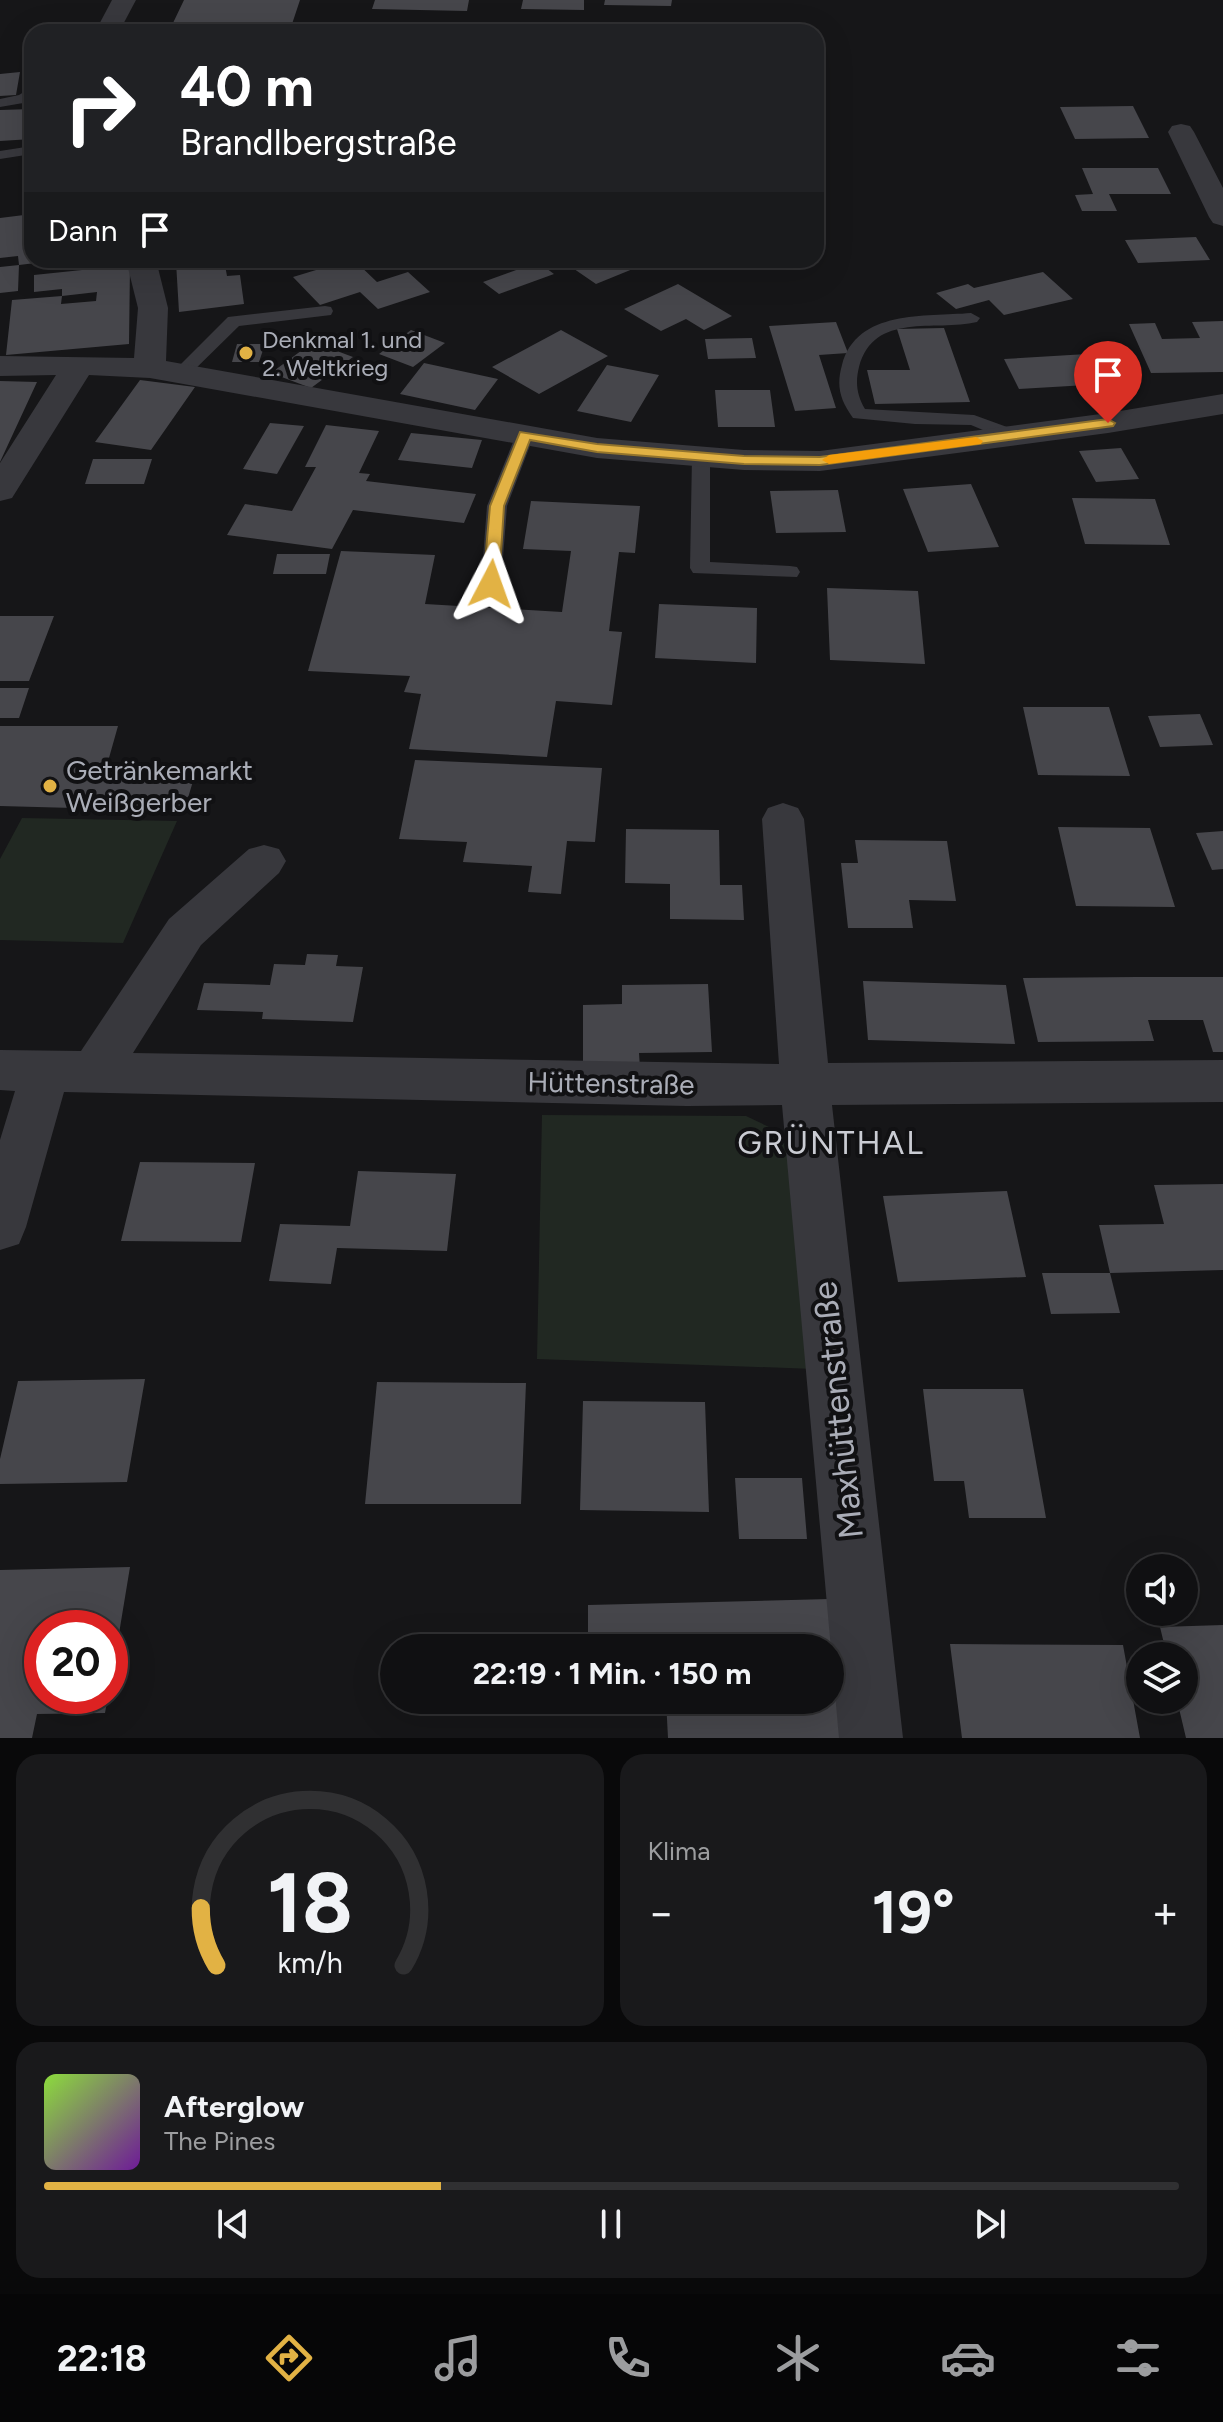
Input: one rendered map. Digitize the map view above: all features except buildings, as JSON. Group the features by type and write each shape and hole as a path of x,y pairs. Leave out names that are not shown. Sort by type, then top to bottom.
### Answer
{"street":[{"path":"111,24 124,0"},
{"path":"1181,132 1222,213"},
{"path":"143,268 165,371"},
{"path":"0,490 79,365"},
{"path":"0,366 79,365 165,371 597,448 820,461 1014,436 1223,404"},
{"name":"Maxhüttenstraße","path":"783,819 805,1083 871,1738"},
{"path":"0,1227 46,1071 185,932 264,861"},
{"name":"Hüttenstraße","path":"46,1071 687,1085 1223,1081"}],"lane":[{"path":"0,103 24,99"},
{"path":"0,155 24,151"},
{"path":"165,371 234,321 325,311"},
{"path":"971,318 906,323 878,331 857,345 847,376 849,400 859,414 974,420 1014,436"},
{"path":"491,584 497,506 525,435"},
{"path":"701,456 700,568 790,572"}],"shaded area":[{"path":"22,818 177,821 123,943 0,940 0,859"},
{"path":"542,1115 746,1116 769,1127 793,1150 814,1369 537,1359"}],"slow traffic":[{"path":"829,460 976,441"}],"place":[{"name":"Denkmal 1. und 2. Weltkrieg","path":"246,353"},
{"name":"Getränkemarkt Weißgerber","path":"50,786"}],"district":[{"name":"GRÜNTHAL","path":"831,1143"}],"route":[{"path":"491,584 497,506 525,435 597,448 744,460 820,461 1108,423"}]}
